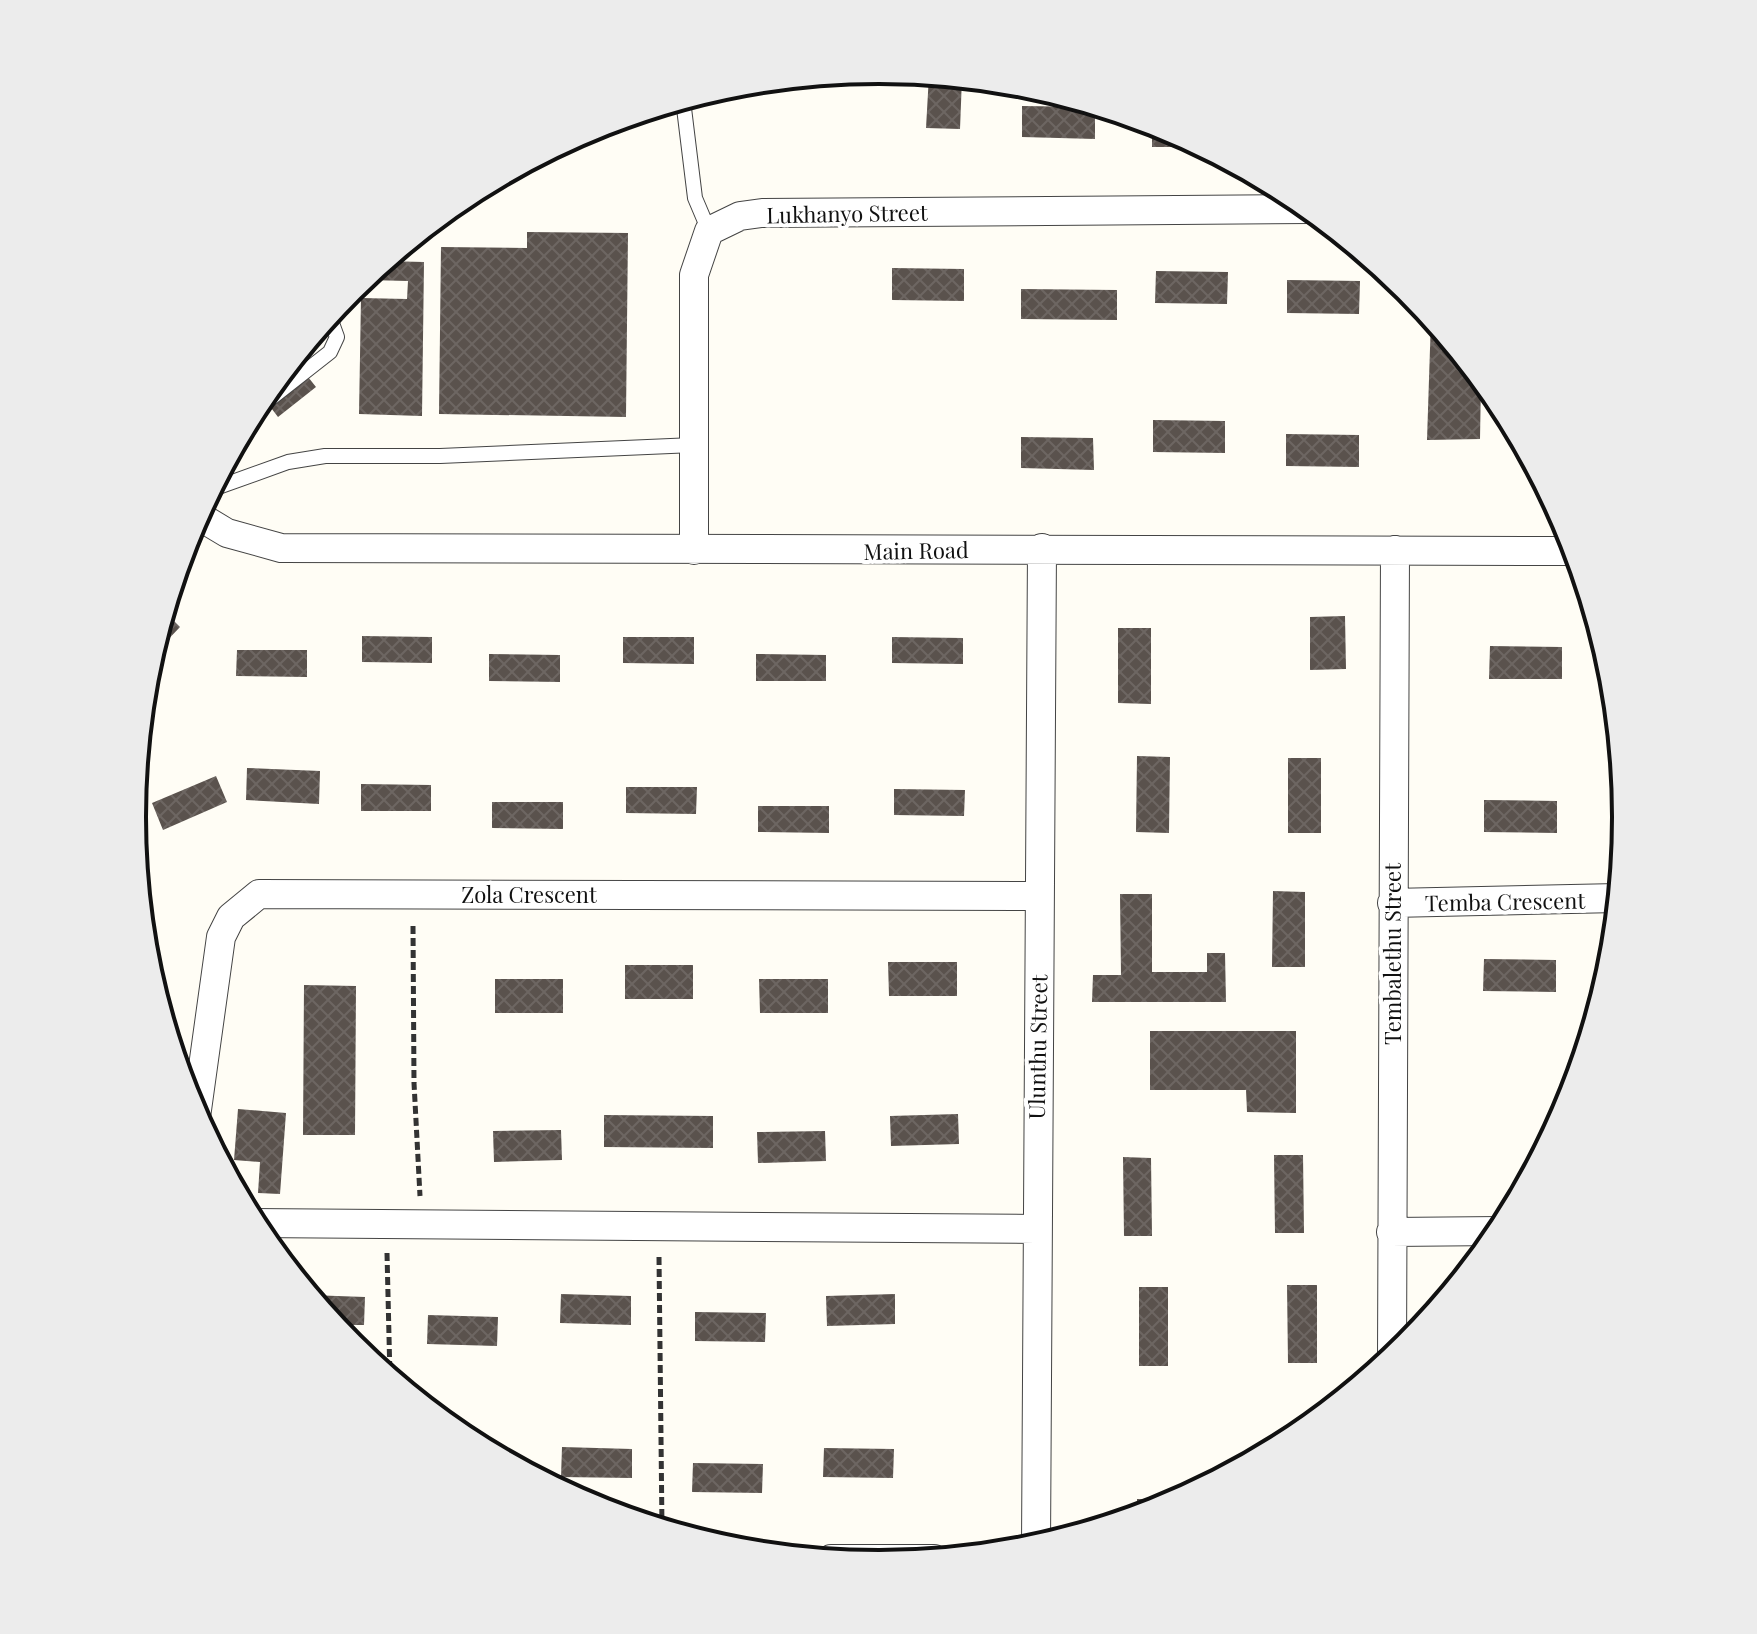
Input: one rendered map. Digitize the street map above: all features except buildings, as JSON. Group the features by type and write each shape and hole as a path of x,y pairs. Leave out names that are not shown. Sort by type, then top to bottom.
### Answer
{"street":[{"name":"Lukhanyo Street","path":"709,231 740,216 762,213 1288,209"},
{"path":"694,550 694,275 709,231"},
{"path":"215,506 258,543"},
{"name":"Main Road","path":"208,521 227,533 281,548 1562,551"},
{"name":"Ulunthu Street","path":"1036,1533 1035,1229 1042,548"},
{"name":"Tembalethu Street","path":"1392,1340 1395,550"},
{"name":"Zola Crescent","path":"199,1093 221,937 231,917 243,903 259,894 1039,896"},
{"name":"Temba Crescent","path":"1392,903 1607,898"},
{"path":"268,1223 1035,1229"},
{"path":"1391,1232 1483,1231"}],"lane":[{"path":"684,110 695,198 709,231"},
{"path":"286,387 330,352 337,337 333,327"},
{"path":"226,484 288,462 325,456 440,456 694,445"}],"path":[{"path":"413,894 414,1083 421,1225"},
{"path":"385,1224 390,1363"},
{"path":"659,1226 657,1379 662,1517"}]}
